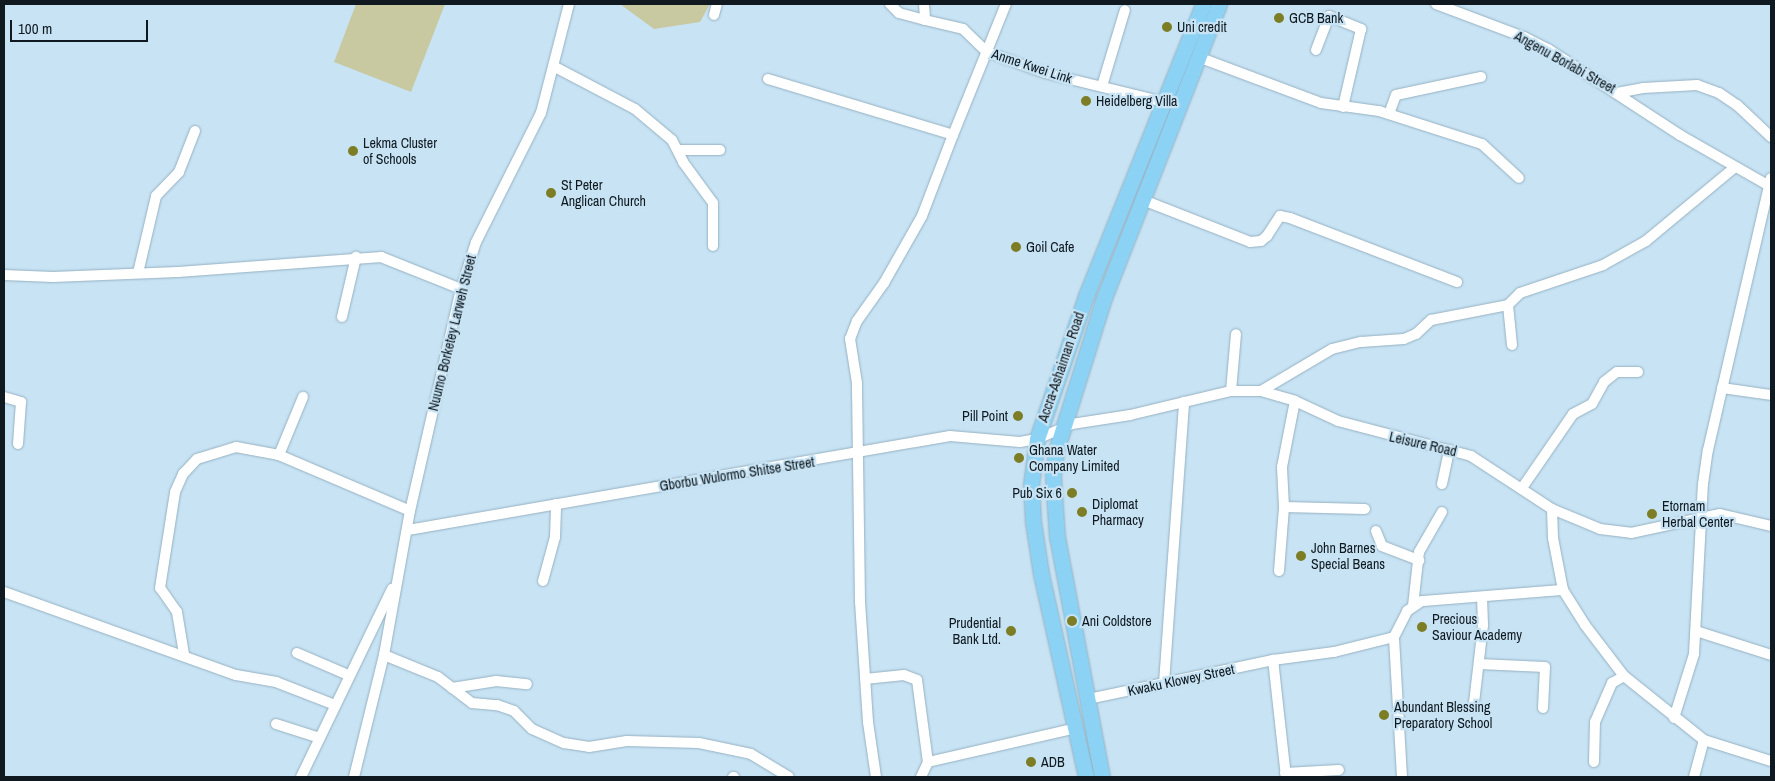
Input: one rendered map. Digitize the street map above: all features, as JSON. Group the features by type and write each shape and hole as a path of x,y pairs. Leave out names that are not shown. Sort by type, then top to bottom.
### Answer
{"main road":[{"name":"Accra-Ashaiman Road","path":"1086,777 1077,728 1041,574 1033,522 1031,485 1037,439 1087,293 1203,4"},
{"name":"Accra-Ashaiman Road","path":"1102,777 1057,537 1053,476 1062,426 1104,298 1218,4"}],"street":[{"name":"Nuumo Borketey Larweh Street","path":"397,579 408,530 410,511 460,289 476,242 531,138 555,67 569,4"},
{"path":"714,14 717,4"},
{"name":"Anme Kwei Link","path":"890,4 899,13 963,29 987,52 1045,73 1164,102"},
{"path":"924,4 925,20"},
{"path":"876,777 865,679 856,454 857,383 851,331 904,252 922,216 1006,4"},
{"name":"Angenu Borlabi Street","path":"1436,4 1524,36 1617,93 1643,88 1697,85 1719,93 1737,105 1771,137"},
{"path":"1102,86 1125,10"},
{"path":"1316,50 1329,16 1361,29 1343,107"},
{"path":"1198,57 1321,103 1389,114 1482,144 1519,178"},
{"path":"555,67 635,109 672,140 679,150 683,162 713,203 713,246"},
{"path":"1389,114 1396,95 1481,77"},
{"path":"768,79 953,135"},
{"path":"1617,93 1734,168 1771,187"},
{"path":"138,273 156,196 180,172 196,130"},
{"path":"679,150 720,150"},
{"path":"1261,390 1332,349 1361,342 1404,339 1416,334 1432,320 1508,305 1520,293 1603,265 1646,241 1734,168"},
{"path":"1674,718 1694,654 1703,484 1722,388 1765,199 1771,187 1771,178"},
{"path":"1143,200 1250,242 1262,241 1280,216 1290,218 1457,282"},
{"path":"342,317 356,257"},
{"path":"5,278 138,273 356,257 392,260 460,289"},
{"path":"1508,305 1512,345"},
{"path":"1231,391 1236,334"},
{"path":"1522,488 1573,414 1592,404 1604,382 1617,372 1638,372"},
{"path":"1722,388 1771,395"},
{"name":"Leisure Road","path":"1062,426 1231,391 1261,390 1295,401 1338,421 1391,438 1471,456 1552,509 1600,529 1631,533 1702,516 1720,514 1771,526"},
{"path":"4,397 22,402 18,444"},
{"path":"279,456 303,397"},
{"path":"1279,571 1284,507 1282,467 1295,401"},
{"path":"1164,683 1184,402"},
{"name":"Gborbu Wulormo Shitse Street","path":"408,530 856,454 950,436 1020,442 1037,439 1062,426"},
{"path":"184,654 177,612 160,588 174,492 183,474 197,459 224,448 236,447 279,456 410,511"},
{"path":"1442,484 1449,450"},
{"path":"543,581 554,538 556,504"},
{"path":"1284,507 1365,509"},
{"path":"1552,509 1553,538 1563,590 1585,625 1624,676 1674,718 1704,740 1771,761"},
{"path":"1414,606 1423,542 1442,512"},
{"path":"1376,531 1382,546 1419,560"},
{"path":"354,777 384,656 397,579"},
{"path":"301,777 348,675 397,579"},
{"path":"1402,777 1394,637 1414,606 1422,601 1563,590"},
{"path":"4,592 184,654 236,675 276,682 335,705"},
{"path":"1474,703 1479,664 1482,597"},
{"path":"1696,632 1771,655"},
{"name":"Kwaku Klowey Street","path":"1088,699 1273,660 1334,652 1394,637"},
{"path":"297,653 348,675"},
{"path":"384,656 438,676 472,703 497,705 514,711 532,729 564,743 589,747 627,741 699,743 751,754 789,777"},
{"path":"1273,660 1285,775 1338,770"},
{"path":"1479,664 1545,667 1543,708"},
{"path":"865,679 904,675 917,680 928,762 921,777"},
{"path":"1594,762 1598,714 1612,683 1624,676"},
{"path":"452,688 496,681 527,684"},
{"path":"276,724 320,738"},
{"path":"928,762 1077,728"},
{"path":"1694,777 1704,740"}],"green space":[{"path":"356,4 445,4 411,92 334,62"},
{"path":"620,4 710,4 700,22 654,29"}],"place":[{"name":"GCB Bank","path":"1279,18"},
{"name":"Uni credit","path":"1167,27"},
{"name":"Heidelberg Villa","path":"1086,101"},
{"name":"Lekma Cluster of Schools","path":"353,151"},
{"name":"St Peter Anglican Church","path":"551,193"},
{"name":"Goil Cafe","path":"1016,247"},
{"name":"Pill Point","path":"1018,416"},
{"name":"Ghana Water Company Limited","path":"1019,458"},
{"name":"Pub Six 6","path":"1072,493"},
{"name":"Diplomat Pharmacy","path":"1082,512"},
{"name":"Etornam Herbal Center","path":"1652,514"},
{"name":"John Barnes Special Beans","path":"1301,556"},
{"name":"Ani Coldstore","path":"1072,621"},
{"name":"Precious Saviour Academy","path":"1422,627"},
{"name":"Prudential Bank Ltd.","path":"1011,631"},
{"name":"Abundant Blessing Preparatory School","path":"1384,715"},
{"name":"ADB","path":"1031,762"}]}
